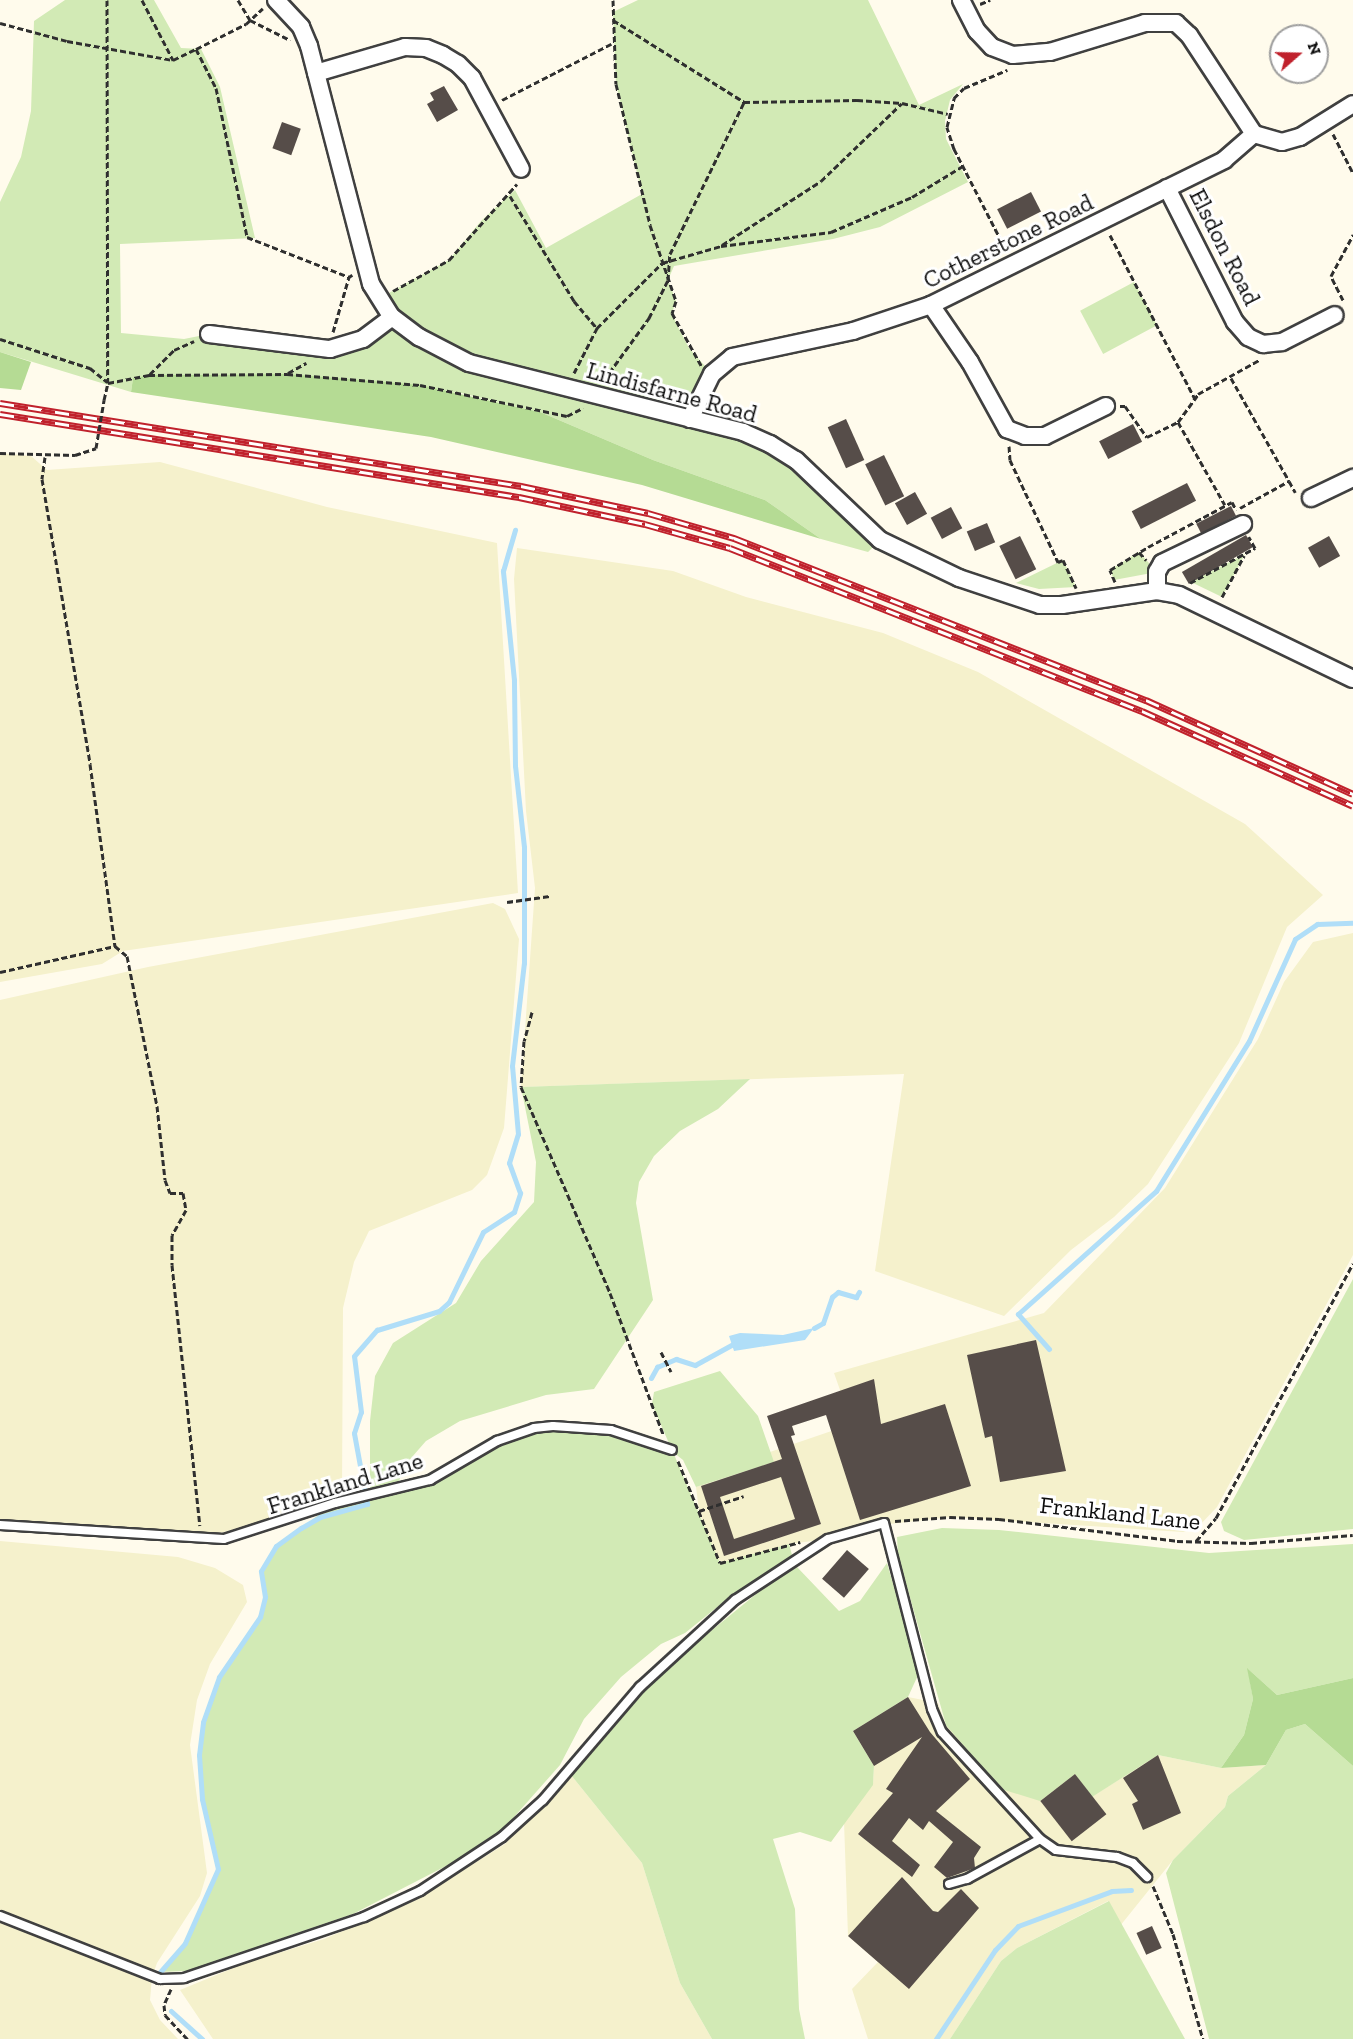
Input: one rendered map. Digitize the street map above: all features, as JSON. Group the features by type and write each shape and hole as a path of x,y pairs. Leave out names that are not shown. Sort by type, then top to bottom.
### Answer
{"street":[{"name":"Lindisfarne Road","path":"276,0 301,27 309,46 365,269 378,299 392,317 419,338 470,363 743,432 796,460 880,540 907,555 1040,604 1078,603 1120,594 1157,591 1179,595 1353,680"},
{"path":"961,0 977,31 992,47 1013,55 1050,52 1145,23 1176,23 1189,35 1254,134 1282,142 1300,137 1353,104"},
{"path":"316,73 405,47 426,48 458,64 472,78 521,169"},
{"name":"Cotherstone Road","path":"690,419 712,374 732,357 744,352 853,331 931,305 1014,266 1224,160 1254,134"},
{"name":"Elsdon Road","path":"1167,188 1235,322 1248,337 1263,344"},
{"path":"931,305 970,362 1007,429 1025,436 1045,436 1107,406"},
{"path":"1263,344 1282,342 1341,311"},
{"path":"208,334 330,349 363,339 392,317"},
{"path":"1311,498 1353,478"},
{"path":"1157,591 1157,572 1162,563 1239,517"}],"lane":[{"name":"Frankland Lane","path":"0,1525 201,1540 245,1534 335,1503 412,1486 448,1471 497,1441 534,1428 553,1426 611,1430 672,1449"},
{"path":"0,1916 152,1977 171,1979 184,1978 364,1917 477,1857 543,1800 640,1687 735,1600 828,1539 884,1523 932,1708 942,1732 1040,1839 1056,1850 1117,1857 1133,1863 1147,1876"},
{"path":"949,1884 967,1879 1040,1839"}],"path":[{"path":"0,453 45,457 96,451 108,383 107,0"},
{"path":"142,0 173,60"},
{"path":"238,0 250,20 273,35 309,46"},
{"path":"0,23 106,48 173,60 250,20 270,0"},
{"path":"613,0 612,44 616,84 662,263 676,301 672,313 689,348 712,374"},
{"path":"613,20 744,102 857,100 903,103 948,114"},
{"path":"487,107 612,44"},
{"path":"196,49 216,88 247,237 349,277"},
{"path":"1013,55 1009,69 964,88 954,98 948,114 950,138 1014,266"},
{"path":"108,383 148,375 286,374 420,385 567,416 590,404 649,318 668,280 669,260 744,102"},
{"path":"721,246 821,181 903,103"},
{"path":"1327,121 1353,173"},
{"path":"569,389 585,347 597,328 662,263 721,246 831,232 912,197 963,166"},
{"path":"391,292 449,260 481,220 510,196 574,301 597,328"},
{"path":"1102,222 1195,399"},
{"path":"1341,311 1330,276 1353,235"},
{"path":"331,338 349,277 365,269"},
{"path":"148,375 174,350 208,334"},
{"path":"0,339 37,348 90,368 108,383"},
{"path":"1107,406 1125,406 1147,437 1178,422 1195,399 1258,363 1263,344"},
{"path":"1231,378 1297,495 1311,498"},
{"path":"1178,422 1225,505"},
{"path":"1007,429 1010,460 1058,562 1063,560 1076,586 1078,603"},
{"path":"45,457 42,479 90,764 115,946 127,956 157,1106 165,1180 170,1193 183,1193 186,1210 172,1235 172,1265 201,1540"},
{"path":"1239,517 1289,481"},
{"path":"1120,594 1110,570 1232,502"},
{"path":"1215,611 1245,554"},
{"path":"507,902 550,896"},
{"path":"0,972 115,946"},
{"path":"532,1012 524,1041 521,1087 720,1563 789,1544"},
{"path":"1196,1541 1216,1518 1353,1263"},
{"path":"661,1352 671,1372"},
{"path":"699,1511 744,1496"},
{"name":"Frankland Lane","path":"884,1523 950,1517 989,1519 1099,1534 1251,1543 1353,1535"},
{"path":"1147,1876 1173,1934 1203,2039"},
{"path":"171,1979 165,2015 187,2039"}],"shaded area":[{"path":"0,453 31,456 47,470 160,462 327,507 497,543 518,893 123,951 102,964 0,982"},
{"path":"517,548 673,571 746,597 883,633 978,672 1245,824 1323,895 1287,927 1239,1043 1148,1184 1114,1217 1071,1250 1004,1316 875,1271 904,1074 521,1087 535,888 526,811 514,579"},
{"path":"493,903 505,909 519,939 504,1128 487,1175 472,1190 369,1231 354,1262 343,1308 342,1493 269,1521 211,1535 0,1521 0,1000 148,967"},
{"path":"1353,933 1353,1255 1217,1507 1198,1527 1183,1532 950,1517 864,1527 828,1539 789,1544 726,1564 716,1558 699,1511 696,1487 773,1462 770,1452 852,1424 834,1373 1044,1313 1165,1188 1258,1039 1284,982 1313,942"},
{"path":"0,1541 178,1557 215,1568 243,1585 247,1602 210,1664 197,1700 190,1745 207,1873 200,1896 157,1963 152,1977 150,2000 160,2020 178,2039 0,2039"},
{"path":"908,1697 938,1703 946,1725 1075,1774 1093,1796 1158,1755 1221,1768 1266,1765 1228,1796 1225,1807 1173,1860 1120,1926 1108,1901 1017,1948 1001,1961 950,2039 868,2039 852,1989 878,1962 848,1936 844,1822 873,1784 874,1766 853,1731"},
{"path":"571,1775 642,1863 680,1983 712,2039 213,2039 180,1990 243,1964 324,1939 416,1900 505,1844"}],"green space":[{"path":"65,0 154,0 181,48 201,49 220,87 255,238 120,244 121,333 184,339 209,334 330,349 392,317 378,299 449,260 481,221 515,190 546,248 642,194 616,84 613,12 638,0 868,0 919,105 963,84 950,100 945,121 946,139 968,182 880,227 833,239 674,266 668,280 676,301 672,313 677,325 689,348 712,374 690,419 770,444 880,540 868,552 821,539 765,500 653,460 540,412 461,393 287,374 149,375 133,378 131,392 0,352 0,202 21,157 31,111 34,21"},
{"path":"1134,282 1157,325 1103,354 1080,311"},
{"path":"0,352 31,362 21,390 0,388"},
{"path":"287,374 420,385 540,412 653,460 765,500 821,539 642,485 431,437 131,392 133,378 149,375"},
{"path":"1139,552 1157,572 1114,580 1110,570"},
{"path":"1245,554 1222,597 1191,582"},
{"path":"1063,560 1076,587 1039,589 1016,583"},
{"path":"750,1079 718,1109 680,1131 654,1156 639,1182 636,1203 653,1300 594,1389 546,1395 460,1421 426,1441 405,1465 399,1481 370,1489 370,1421 375,1376 393,1343 456,1303 481,1261 534,1202 536,1162 521,1087"},
{"path":"1353,1279 1353,1529 1244,1540 1224,1531 1221,1522"},
{"path":"720,1371 758,1416 774,1462 696,1487 683,1460 673,1452 720,1563 789,1544 792,1555 726,1600 685,1633 661,1644 621,1677 584,1719 560,1765 507,1825 477,1850 353,1914 186,1971 160,1972 185,1943 218,1869 202,1799 199,1755 203,1722 219,1677 260,1617 265,1597 261,1571 276,1546 335,1503 412,1486 518,1433 579,1426 671,1448 652,1404 654,1392"},
{"path":"942,1528 999,1530 1209,1553 1353,1544 1353,1678 1277,1695 1248,1669 1253,1699 1244,1735 1221,1768 1158,1755 1092,1797 1075,1774 1040,1801 1001,1789 946,1725 898,1555 897,1537"},
{"path":"887,1563 919,1673 908,1697 853,1731 874,1766 873,1785 831,1842 800,1832 773,1839 795,1909 799,2009 805,2039 712,2039 680,1983 642,1863 571,1775 617,1719 667,1667 761,1590 797,1567 839,1611 860,1601"},
{"path":"1247,1668 1277,1695 1353,1678 1353,1766 1305,1724 1286,1730 1266,1765 1221,1768 1244,1735 1253,1699"},
{"path":"1305,1724 1353,1766 1353,2039 1209,2039 1166,1873 1173,1860 1225,1807 1228,1796 1266,1765 1286,1730"},
{"path":"1109,1901 1185,2039 950,2039 1001,1961 1017,1948"}],"water":[{"path":"814,1328 805,1340 734,1351 729,1336 740,1333 783,1335"}],"building":[{"path":"444,86 458,110 437,122 427,104 434,100 430,93"},
{"path":"282,122 301,129 291,155 272,148"},
{"path":"1031,192 1041,212 1007,229 997,209"},
{"path":"846,419 864,460 846,468 828,427"},
{"path":"1133,424 1142,442 1108,459 1099,441"},
{"path":"884,455 904,496 885,506 865,464"},
{"path":"1187,483 1196,501 1141,529 1132,511"},
{"path":"915,492 927,514 907,525 895,503"},
{"path":"1231,506 1236,516 1201,534 1196,524"},
{"path":"951,507 962,528 942,539 931,518"},
{"path":"987,523 995,542 975,551 967,532"},
{"path":"1246,535 1253,547 1189,584 1182,572"},
{"path":"1020,536 1036,569 1016,579 999,546"},
{"path":"1329,536 1340,556 1319,568 1308,548"},
{"path":"1036,1340 1066,1471 1000,1482 992,1436 985,1438 967,1355"},
{"path":"874,1379 881,1424 945,1404 971,1486 860,1520 826,1415 792,1426 795,1435 791,1436 821,1524 724,1556 701,1486 782,1459 767,1416","holes":["781,1477 795,1519 734,1539 720,1497"]},
{"path":"847,1550 869,1569 844,1598 822,1579"},
{"path":"908,1697 930,1732 970,1779 936,1811 981,1847 974,1858 975,1868 947,1878 934,1867 953,1842 929,1821 923,1830 909,1818 892,1841 920,1865 912,1877 858,1834 893,1793 886,1789 922,1737 874,1766 853,1731"},
{"path":"1158,1755 1181,1813 1143,1830 1132,1804 1138,1801 1123,1778"},
{"path":"1075,1774 1106,1814 1072,1841 1040,1801"},
{"path":"902,1877 933,1911 938,1912 961,1889 979,1908 909,1989 848,1936"},
{"path":"1152,1926 1162,1948 1146,1955 1136,1933"}],"waterway":[{"path":"160,1972 185,1943 218,1869 202,1799 199,1755 203,1722 219,1677 260,1617 265,1597 261,1571 276,1546 301,1528 320,1517 367,1504 354,1433 361,1412 354,1356 377,1330 439,1311 449,1302 483,1232 514,1212 520,1193 509,1163 518,1134 512,1066 524,963 524,847 515,766 514,680 503,571 515,530"},
{"path":"1049,1349 1018,1314 1156,1191 1249,1041 1295,939 1317,924 1353,923"},
{"path":"814,1328 823,1323 832,1297 838,1292 856,1297 859,1292"},
{"path":"651,1378 657,1367 676,1359 695,1365 733,1344"},
{"path":"936,2039 995,1950 1018,1926 1112,1891 1131,1890"},
{"path":"171,2011 202,2039"}],"railway":[{"path":"0,403 521,486 648,513 734,538 1146,700 1353,794"},
{"path":"0,414 519,497 645,524 730,548 1142,711 1353,806"}]}
